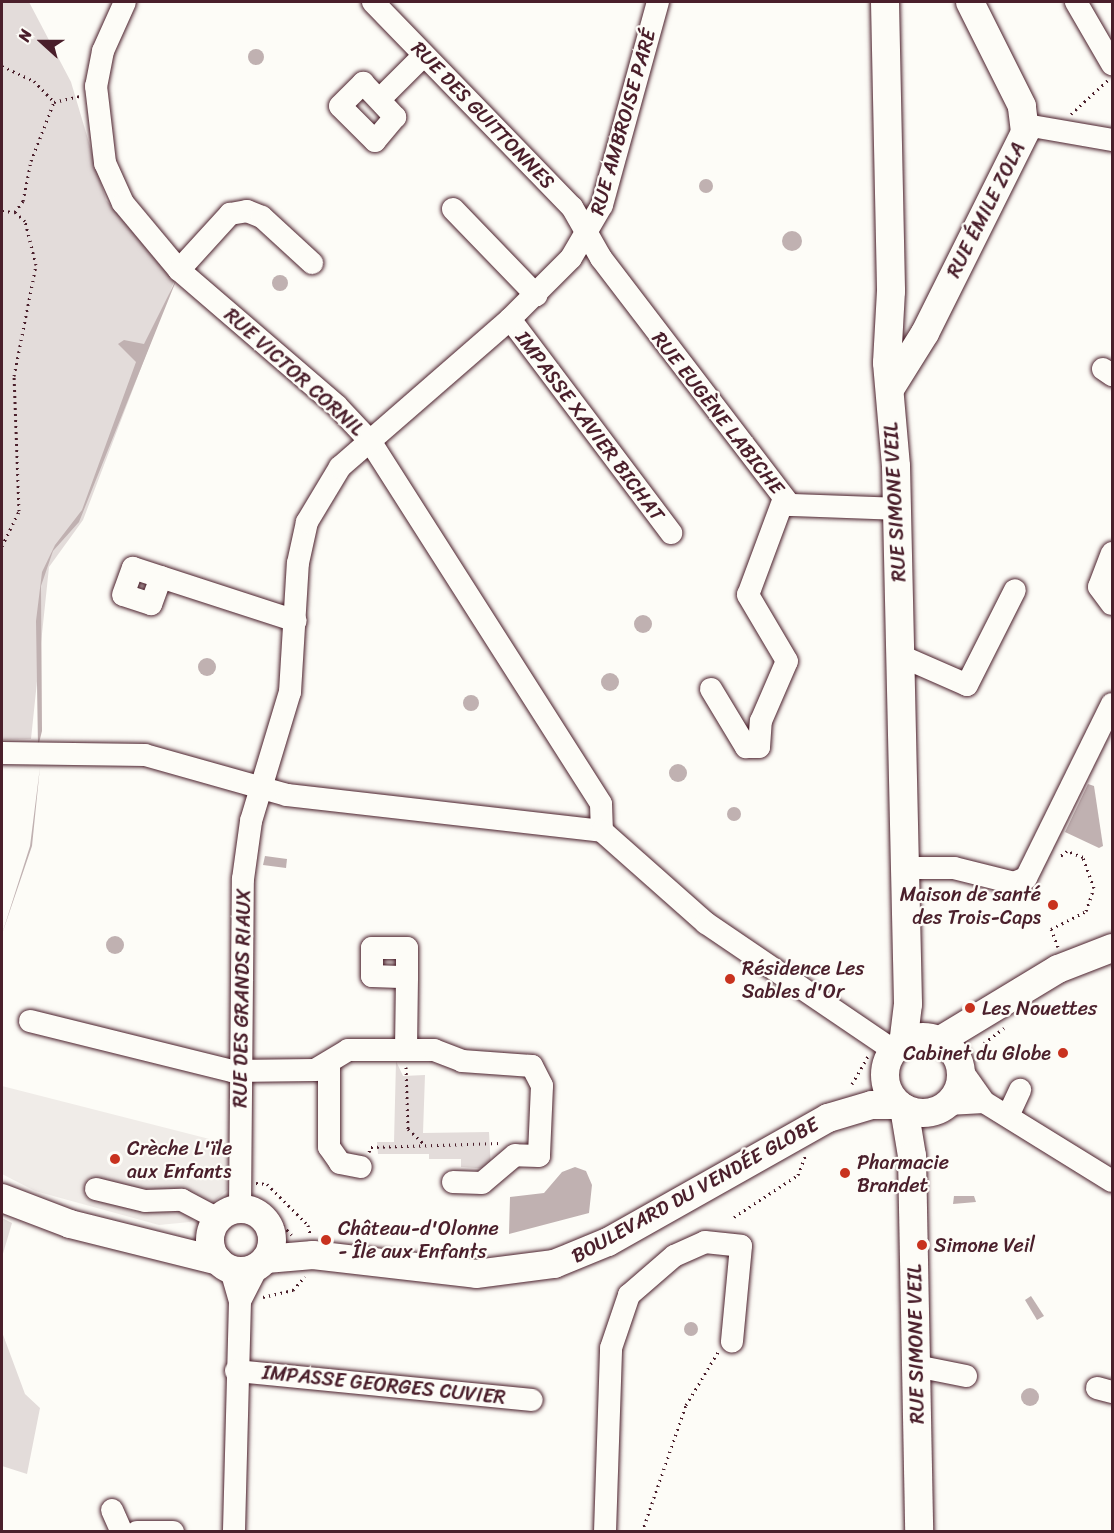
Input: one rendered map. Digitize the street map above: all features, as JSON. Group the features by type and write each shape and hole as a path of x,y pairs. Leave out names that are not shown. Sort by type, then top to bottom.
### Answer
{"main road":[{"name":"RUE SIMONE VEIL","path":"885,2 888,338 897,509 908,1004 888,1053"},
{"name":"RUE ÉMILE ZOLA","path":"890,389 914,351 1026,125 972,3"},
{"path":"1000,1006 960,1066 958,1087 941,1108 902,1106 890,1094 888,1053 936,1040 1000,1006 1058,969 1113,948"},
{"path":"908,1004 960,1066"},
{"name":"BOULEVARD DU VENDÉE GLOBE","path":"828,1118 888,1053"},
{"name":"RUE SIMONE VEIL","path":"902,1106 916,1366 919,1532"},
{"name":"BOULEVARD DU VENDÉE GLOBE","path":"2,1198 70,1224 162,1244 476,1274 554,1264 608,1242 828,1118 863,1107 902,1106"},
{"name":"RUE SIMONE VEIL","path":"907,1173 941,1108"},
{"path":"223,1220 264,1218 275,1255"},
{"path":"223,1220 275,1255"},
{"name":"BOULEVARD DU VENDÉE GLOBE","path":"162,1244 223,1220"}],"street":[{"name":"RUE VICTOR CORNIL","path":"125,2 104,51 97,92 111,183 134,219 178,270 337,406 370,441 601,804 602,831"},
{"name":"RUE DES GUITTONNES","path":"373,2 572,207 588,232"},
{"name":"RUE AMBROISE PARÉ","path":"262,790 286,718 296,621 298,563 316,501 340,467 536,295 588,232 602,205 658,2"},
{"path":"1076,2 1113,64"},
{"path":"380,99 424,55"},
{"path":"1026,125 1113,140"},
{"path":"453,209 536,295"},
{"path":"178,270 230,214 247,211 262,217 312,263"},
{"name":"RUE EUGÈNE LABICHE","path":"588,232 601,258 685,373 784,498 798,508 897,509"},
{"name":"IMPASSE XAVIER BICHAT","path":"510,319 671,533"},
{"path":"888,338 899,349 914,351"},
{"path":"711,689 746,747 759,747 761,722 787,660 748,595 784,498"},
{"path":"1113,553 1099,580 1102,595 1113,604"},
{"path":"160,577 296,621"},
{"path":"901,656 967,685 1015,590"},
{"path":"905,868 954,868 1014,883 1026,878 1113,704"},
{"path":"2,753 145,755 262,790 602,831 676,900 825,1004 888,1053"},
{"name":"RUE DES GRANDS RIAUX","path":"223,1220 241,1072 243,879 251,820 262,790"},
{"path":"405,1050 407,977"},
{"path":"30,1021 241,1072 315,1070 329,1065 348,1050 405,1050 532,1066 542,1086 539,1156 515,1155 483,1184 453,1182"},
{"path":"329,1065 329,1147 340,1163 361,1167"},
{"path":"960,1066 984,1102 1113,1181"},
{"path":"1008,1116 1020,1090"},
{"path":"941,1108 984,1102"},
{"path":"96,1189 145,1201 182,1200 223,1220"},
{"path":"605,1532 611,1348 629,1295 674,1256 705,1242 741,1246 732,1342"},
{"path":"234,1532 236,1371 250,1300 275,1255"},
{"path":"916,1366 966,1376"},
{"name":"IMPASSE GEORGES CUVIER","path":"236,1371 532,1400"},
{"path":"112,1510 122,1532"},
{"path":"137,1532 173,1532"}],"path":[{"path":"2,66 34,81 54,102"},
{"path":"1060,131 1062,120 1113,76"},
{"path":"54,102 97,92"},
{"path":"15,212 23,201 31,161 54,102"},
{"path":"2,211 15,212 25,221 36,265 14,376 19,511 2,546"},
{"path":"1053,868 1062,854 1074,851 1088,863 1094,888 1086,910 1051,928 1060,951"},
{"path":"405,1050 408,1129 425,1145"},
{"path":"852,1084 888,1053"},
{"path":"361,1167 371,1147 501,1143 515,1155"},
{"path":"250,1300 301,1284 275,1255 249,1182 267,1185 308,1225 275,1255"},
{"path":"642,1532 686,1405 723,1344 732,1342"}],"shaded area":[{"path":"2,2 29,2 71,82 106,200 175,279 83,520 49,567 31,739 2,740"},
{"path":"253,49 259,49 264,57 262,63 253,65 248,60 248,54"},
{"path":"703,179 709,179 713,186 709,193 703,193 699,189 699,183"},
{"path":"792,231 799,234 802,241 799,248 792,251 785,248 782,241 785,234"},
{"path":"280,275 288,283 280,291 272,283"},
{"path":"178,276 79,522 53,551 41,586 42,731 38,747 36,621 42,572 55,545 82,510 136,362 118,344 124,340 144,344"},
{"path":"643,615 649,618 652,624 649,630 643,633 637,630 634,624 637,618"},
{"path":"207,658 213,661 216,667 213,673 207,676 201,673 198,667 201,661"},
{"path":"606,673 614,673 619,678 617,689 606,691 601,686 601,678"},
{"path":"471,695 479,703 471,711 463,703"},
{"path":"678,764 684,767 687,773 684,779 678,782 672,779 669,773 672,767"},
{"path":"40,767 32,846 2,934 30,846"},
{"path":"1088,784 1094,786 1103,846 1099,848 1065,832"},
{"path":"731,807 737,807 741,814 737,821 731,821 727,817 727,811"},
{"path":"265,856 287,859 286,868 263,865"},
{"path":"115,936 121,939 124,945 121,951 115,954 109,951 106,945 109,939"},
{"path":"396,1061 403,1076 425,1075 423,1133 489,1132 491,1169 461,1167 461,1159 429,1159 429,1154 378,1154 377,1142 394,1142"},
{"name":"Crèche L'ïle aux Enfants","path":"2,1086 229,1144 227,1190 190,1222 159,1225 35,1191 2,1174"},
{"path":"575,1167 586,1171 592,1185 589,1213 509,1234 510,1197 544,1193 562,1172"},
{"path":"954,1196 974,1196 976,1202 953,1204"},
{"path":"2,1218 12,1223 2,1257"},
{"path":"1031,1296 1044,1316 1037,1320 1025,1300"},
{"path":"688,1322 694,1322 698,1329 694,1336 688,1336 684,1332 684,1326"},
{"path":"2,1332 25,1394 40,1408 27,1474 2,1466"},
{"path":"1030,1388 1036,1391 1039,1397 1036,1403 1030,1406 1024,1403 1021,1397 1024,1391"}],"place":[{"name":"Maison de santé des Trois-Caps","path":"1053,905"},
{"name":"Résidence Les Sables d'Or","path":"730,979"},
{"name":"Les Nouettes","path":"970,1008"},
{"name":"Cabinet du Globe","path":"1063,1053"},
{"name":"Crèche L'ïle aux Enfants","path":"115,1159"},
{"name":"Pharmacie Brandet","path":"845,1173"},
{"name":"Château-d'Olonne - Île aux Enfants","path":"326,1240"},
{"name":"Simone Veil","path":"922,1245"}]}
